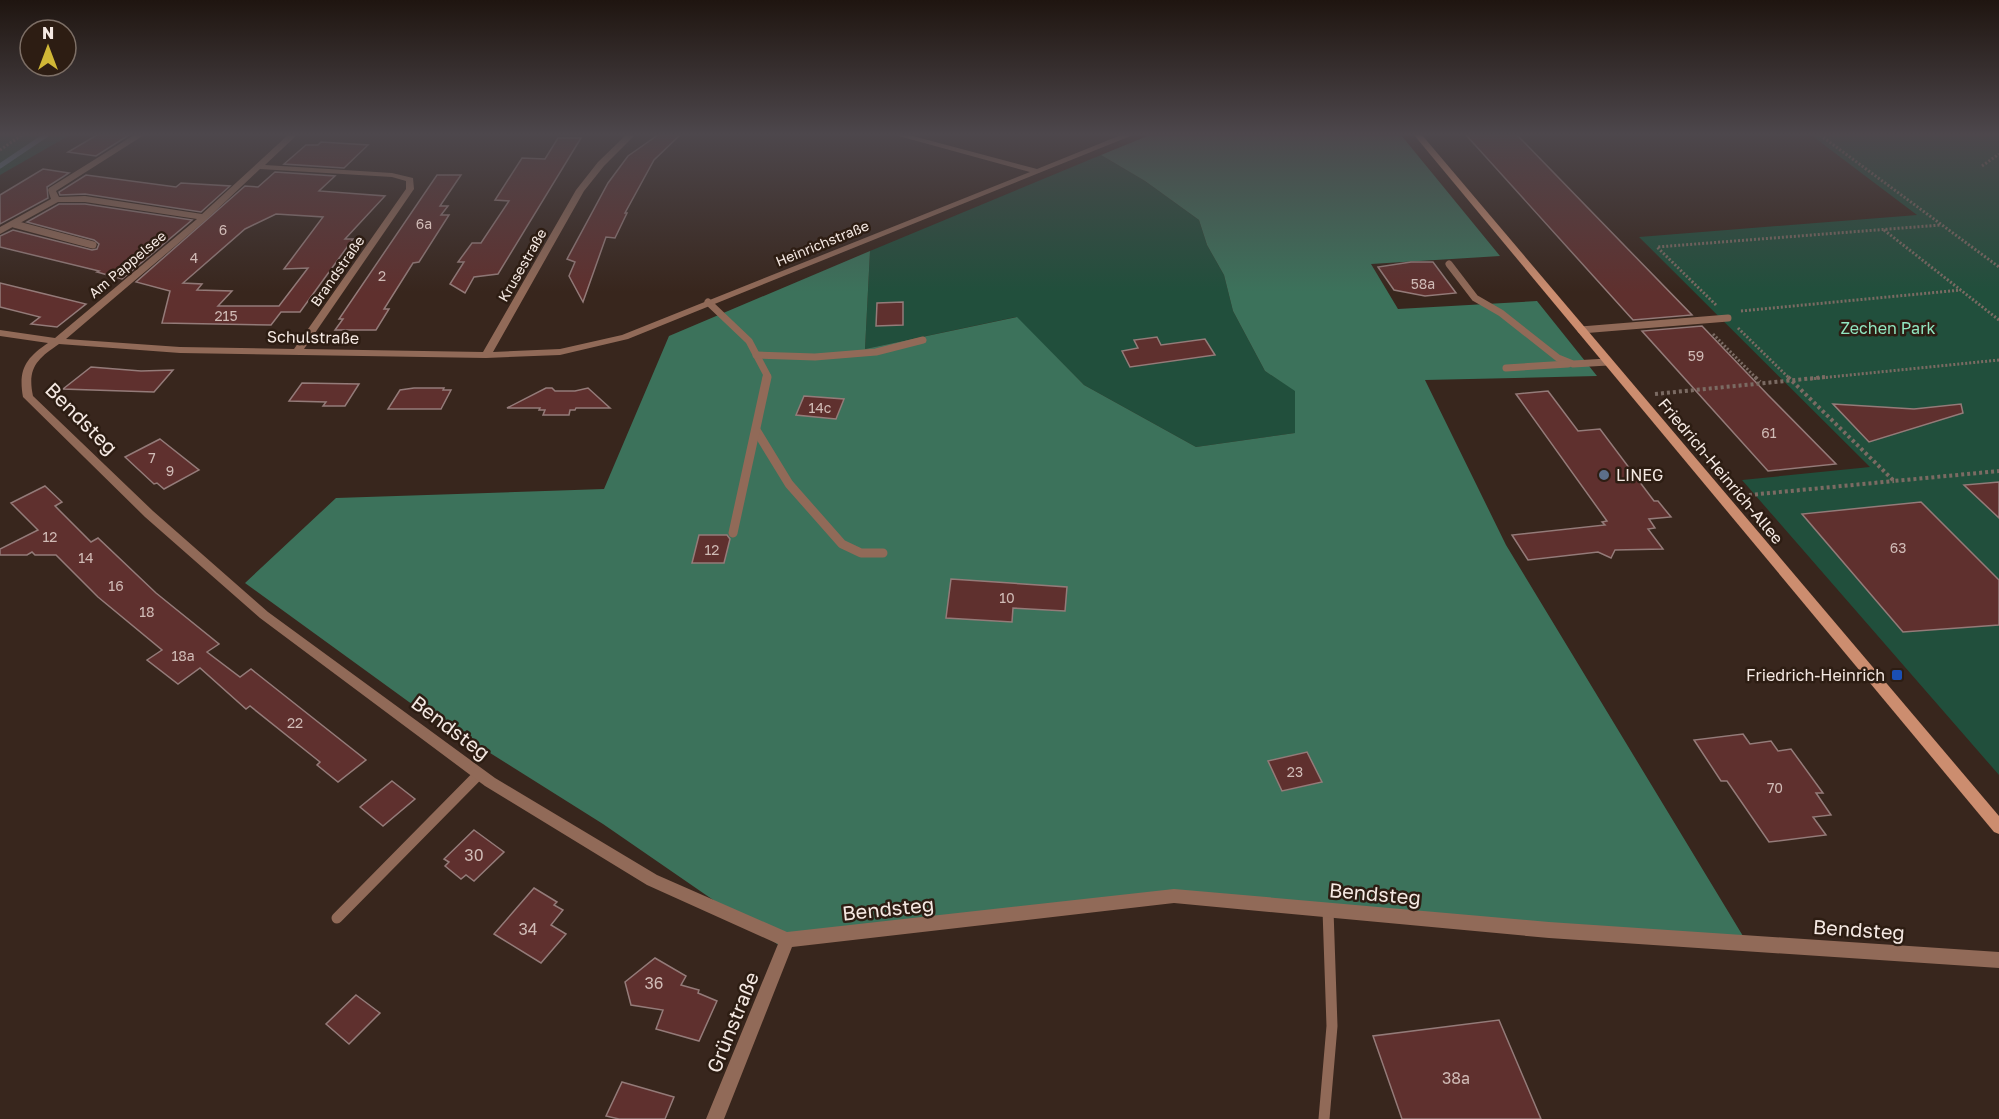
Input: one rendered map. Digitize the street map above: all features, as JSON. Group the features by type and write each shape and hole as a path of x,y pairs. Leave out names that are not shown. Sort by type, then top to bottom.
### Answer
{"main road":[{"name":"Friedrich-Heinrich-Allee","path":"1462,187 1999,827"}],"street":[{"path":"56,187 52,190 56,200"},
{"name":"Am Pappelsee","path":"57,341 237,187"},
{"name":"Brandstraße","path":"297,352 410,187"},
{"name":"Krusestraße","path":"486,355 582,187"},
{"name":"Heinrichstraße","path":"625,337 996,187"},
{"path":"0,231 56,200 85,199 204,217"},
{"name":"Schulstraße","path":"0,333 57,341 180,350 486,355 560,352 625,337"},
{"name":"Bendsteg","path":"57,341 38,353 27,369 24,382 28,397 149,514 264,615 479,774 652,880 787,940 1174,896 1549,930 1999,960"},
{"name":"Grünstraße","path":"716,1119 787,940"}],"lane":[{"path":"14,224 93,245"},
{"path":"1449,264 1475,298 1501,313 1558,358 1573,364"},
{"path":"708,303 749,341 768,375 733,533"},
{"path":"1581,330 1700,320 1726,315"},
{"path":"756,355 814,357 876,352 923,340"},
{"path":"1506,368 1608,362"},
{"path":"756,430 789,484 842,544 852,551 865,554 883,553"},
{"path":"337,918 479,774"},
{"path":"1324,1119 1332,1026 1328,910"}],"path":[{"path":"1890,187 1999,267"},
{"path":"1894,482 1788,379 1657,246 1941,225"},
{"path":"1883,229 1999,320"},
{"path":"1726,315 1961,290"},
{"path":"1700,320 1760,382"},
{"path":"1636,396 1788,379 1999,360"},
{"path":"1632,472 1651,470"},
{"path":"1749,495 1999,471"}],"green space":[{"path":"1023,187 1154,187 1199,220 1207,245 1224,275 1233,311 1265,371 1295,390 1295,433 1196,447 1084,385 1016,317 865,349 870,251"},
{"path":"1154,187 1444,187 1500,256 1371,264 1398,309 1537,301 1597,376 1425,380 1506,545 1746,941 1176,896 780,946 603,824 409,702 245,583 336,498 604,489 669,336 870,251 865,349 1017,317 1084,385 1196,447 1295,433 1295,391 1265,371 1233,311 1224,275 1207,245 1199,220"},
{"name":"Zechen Park","path":"1880,187 1999,187 1999,775 1742,480 1870,467 1639,237 1917,215"}],"building":[{"path":"13,187 47,187 48,198 0,224 0,195"},
{"path":"67,187 229,187 201,212 85,194 60,195 59,192"},
{"path":"244,187 323,187 319,191 385,196 345,239 353,239 300,312 281,312 271,325 162,323 170,291 136,282","holes":["276,214 323,217 284,269 308,268 279,306 218,306 232,291 197,290 202,284 183,283 245,229"]},
{"path":"429,187 453,187 440,206 448,206 441,215 449,215 419,262 413,263 384,309 389,309 376,330 335,330 343,319 339,319"},
{"path":"503,187 551,187 498,274 474,277 465,293 450,284 464,262 458,262 472,243 481,243 509,201 495,200"},
{"path":"606,187 639,187 615,238 606,237 583,302 569,276 575,262 567,259"},
{"path":"1513,187 1568,187 1692,315 1633,320"},
{"path":"59,204 85,204 192,220 122,279 97,272 99,271 0,247 0,236 13,230 92,250 97,249 99,244 94,240 27,222"},
{"path":"1411,262 1433,262 1456,293 1425,296 1394,290 1378,267"},
{"path":"0,283 86,304 57,327 31,324 40,317 0,307"},
{"path":"903,302 903,325 876,326 877,303"},
{"path":"1702,326 1836,464 1768,471 1642,331"},
{"path":"1157,337 1161,345 1205,339 1215,355 1130,367 1122,351 1138,348 1134,340"},
{"path":"91,367 141,371 173,370 154,392 63,389"},
{"path":"302,383 359,384 345,406 323,406 326,402 289,401"},
{"path":"414,388 451,390 441,409 388,409 400,390"},
{"path":"546,388 552,388 555,391 575,391 588,388 610,408 576,408 570,410 569,415 543,415 545,410 539,410 540,408 507,408"},
{"name":"LINEG","path":"1548,391 1578,431 1600,429 1654,501 1658,501 1671,517 1649,519 1655,528 1648,529 1663,549 1615,550 1611,558 1598,552 1528,560 1512,535 1605,525 1602,522 1607,521 1516,394"},
{"path":"804,396 844,399 836,419 796,415"},
{"path":"1833,404 1914,409 1961,404 1963,413 1869,442"},
{"path":"160,439 199,470 164,489 157,483 154,484 125,457"},
{"path":"1999,482 1999,518 1964,485"},
{"path":"45,486 62,502 55,506 91,542 98,538 156,593 219,644 207,652 240,677 251,669 366,760 338,782 317,765 320,762 250,706 246,709 200,668 178,684 147,660 162,650 98,597 56,555 35,555 32,552 27,555 0,555 0,549 38,530 11,503"},
{"path":"1921,502 1999,580 1999,625 1903,632 1802,514"},
{"path":"699,535 727,535 730,539 724,563 692,563"},
{"path":"951,579 1067,587 1065,611 1013,608 1012,622 946,618"},
{"path":"1743,734 1750,744 1771,741 1778,751 1791,749 1823,793 1816,793 1831,815 1813,817 1826,835 1769,842 1727,781 1721,781 1694,740"},
{"path":"1307,752 1322,782 1282,791 1268,761"},
{"path":"392,781 415,799 383,826 360,807"},
{"path":"474,830 504,852 474,881 466,875 461,879 445,866 449,862 444,859"},
{"path":"534,888 557,902 554,905 563,910 551,925 566,934 541,963 494,934"},
{"path":"655,958 686,976 681,985 699,990 698,993 717,1001 699,1041 656,1029 663,1010 631,1005 625,982"},
{"path":"356,995 380,1013 349,1044 326,1024"},
{"path":"1499,1020 1541,1119 1402,1119 1373,1036"},
{"path":"622,1082 674,1097 665,1119 619,1119 606,1116"}],"place":[{"name":"LINEG","path":"1604,475"},
{"name":"Friedrich-Heinrich","path":"1897,675"}]}
